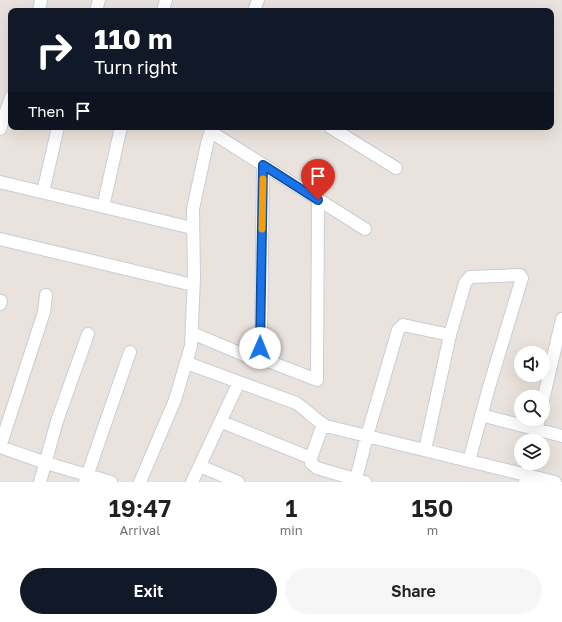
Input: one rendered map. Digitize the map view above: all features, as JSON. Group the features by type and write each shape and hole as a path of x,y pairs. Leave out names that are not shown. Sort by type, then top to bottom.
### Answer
{"street":[{"path":"0,129 8,106"},
{"path":"43,192 57,130"},
{"path":"103,207 120,130"},
{"path":"140,482 175,400 191,346 193,209 212,130"},
{"path":"213,130 263,165 365,229"},
{"path":"335,130 396,168"},
{"path":"255,356 259,353 260,348 263,165"},
{"path":"0,182 192,228"},
{"path":"192,333 249,357 255,356 317,380 318,200"},
{"path":"0,239 193,285"},
{"path":"425,450 450,335 467,279 470,277 520,275 522,278 488,387 469,461"},
{"path":"46,294 44,312 0,447 86,478 111,482"},
{"path":"545,390 562,319"},
{"path":"323,424 311,458 312,463 317,468 361,481 367,436 398,330 403,325 450,335"},
{"path":"40,482 57,421 88,334"},
{"path":"86,478 130,352"},
{"path":"187,363 296,403 307,410 323,424 469,461 526,479 555,482"},
{"path":"192,482 222,422 239,382"},
{"path":"481,415 562,436"},
{"path":"222,422 311,458"},
{"path":"200,466 238,482"}],"slow traffic":[{"path":"262,229 263,179"}],"route":[{"path":"260,348 263,165 318,200"}]}
